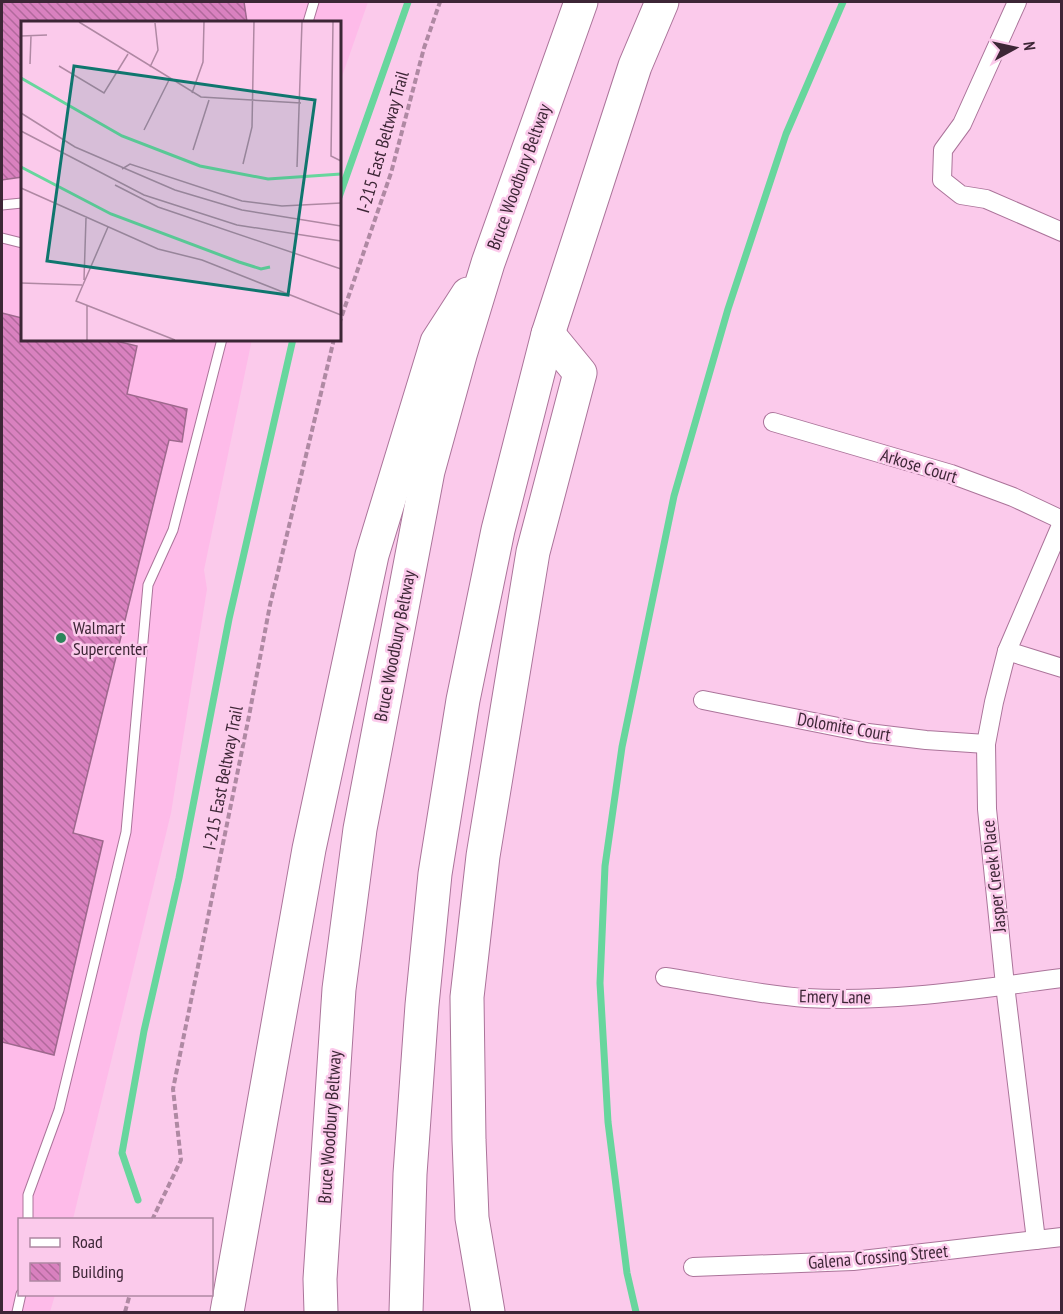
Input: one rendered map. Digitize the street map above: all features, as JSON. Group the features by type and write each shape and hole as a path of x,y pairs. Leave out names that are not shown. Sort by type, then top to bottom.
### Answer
{"highway":[{"name":"Bruce Woodbury Beltway","path":"321,1312 320,1279 339,989 360,829 428,471 460,355 489,263 581,2"},
{"path":"406,1312 410,1174 422,1005 435,874 478,623 498,530 548,334 635,66 662,2"},
{"path":"227,1312 309,849 372,555 437,342 489,263"},
{"path":"488,1312 472,1218 467,997 483,856 533,552 580,372 548,334"}],"street":[{"path":"1017,2 962,124 943,150 942,180 961,195 986,199 1062,232"},
{"name":"Arkose Court","path":"773,422 951,474 1013,497 1062,521"},
{"name":"Jasper Creek Place","path":"1036,1240 1005,985 987,809 986,744 1007,651 1062,521"},
{"path":"1007,651 1062,668"},
{"name":"Dolomite Court","path":"703,700 868,733 986,744"},
{"name":"Emery Lane","path":"666,978 804,998 837,999 910,996 1062,978"},
{"name":"Galena Crossing Street","path":"693,1266 842,1262 1062,1237"}],"lane":[{"path":"308,21 314,2"},
{"path":"2,205 21,203"},
{"path":"2,238 21,243"},
{"path":"28,1218 28,1195 60,1110 126,832 148,585 173,530 222,340"},
{"path":"17,1312 21,1296"}],"path":[{"name":"I-215 East Beltway Trail","path":"340,321 391,173 424,48 440,2"},
{"name":"I-215 East Beltway Trail","path":"153,1218 181,1160 173,1089 270,605 334,340"},
{"path":"125,1312 129,1296"}],"shaded area":[{"path":"2,2 368,2 340,82 340,21 21,21 21,340 252,340 204,570 207,589 171,813 73,1218 18,1218 18,1296 55,1296 50,1312 2,1312"}],"building":[{"path":"2,2 244,2 247,21 21,21 21,177 2,180"},
{"name":"Walmart Supercenter","path":"2,313 21,318 21,340 112,340 137,346 127,394 187,409 182,442 169,440 73,833 103,841 54,1055 2,1042"}],"waterway":[{"path":"340,194 408,2"},
{"path":"636,1312 627,1273 608,1122 600,983 605,866 622,747 674,496 728,309 786,134 843,2"},
{"path":"138,1200 122,1153 144,1031 179,878 229,619 293,340"}],"place":[{"name":"Walmart Supercenter","path":"61,638"}]}
